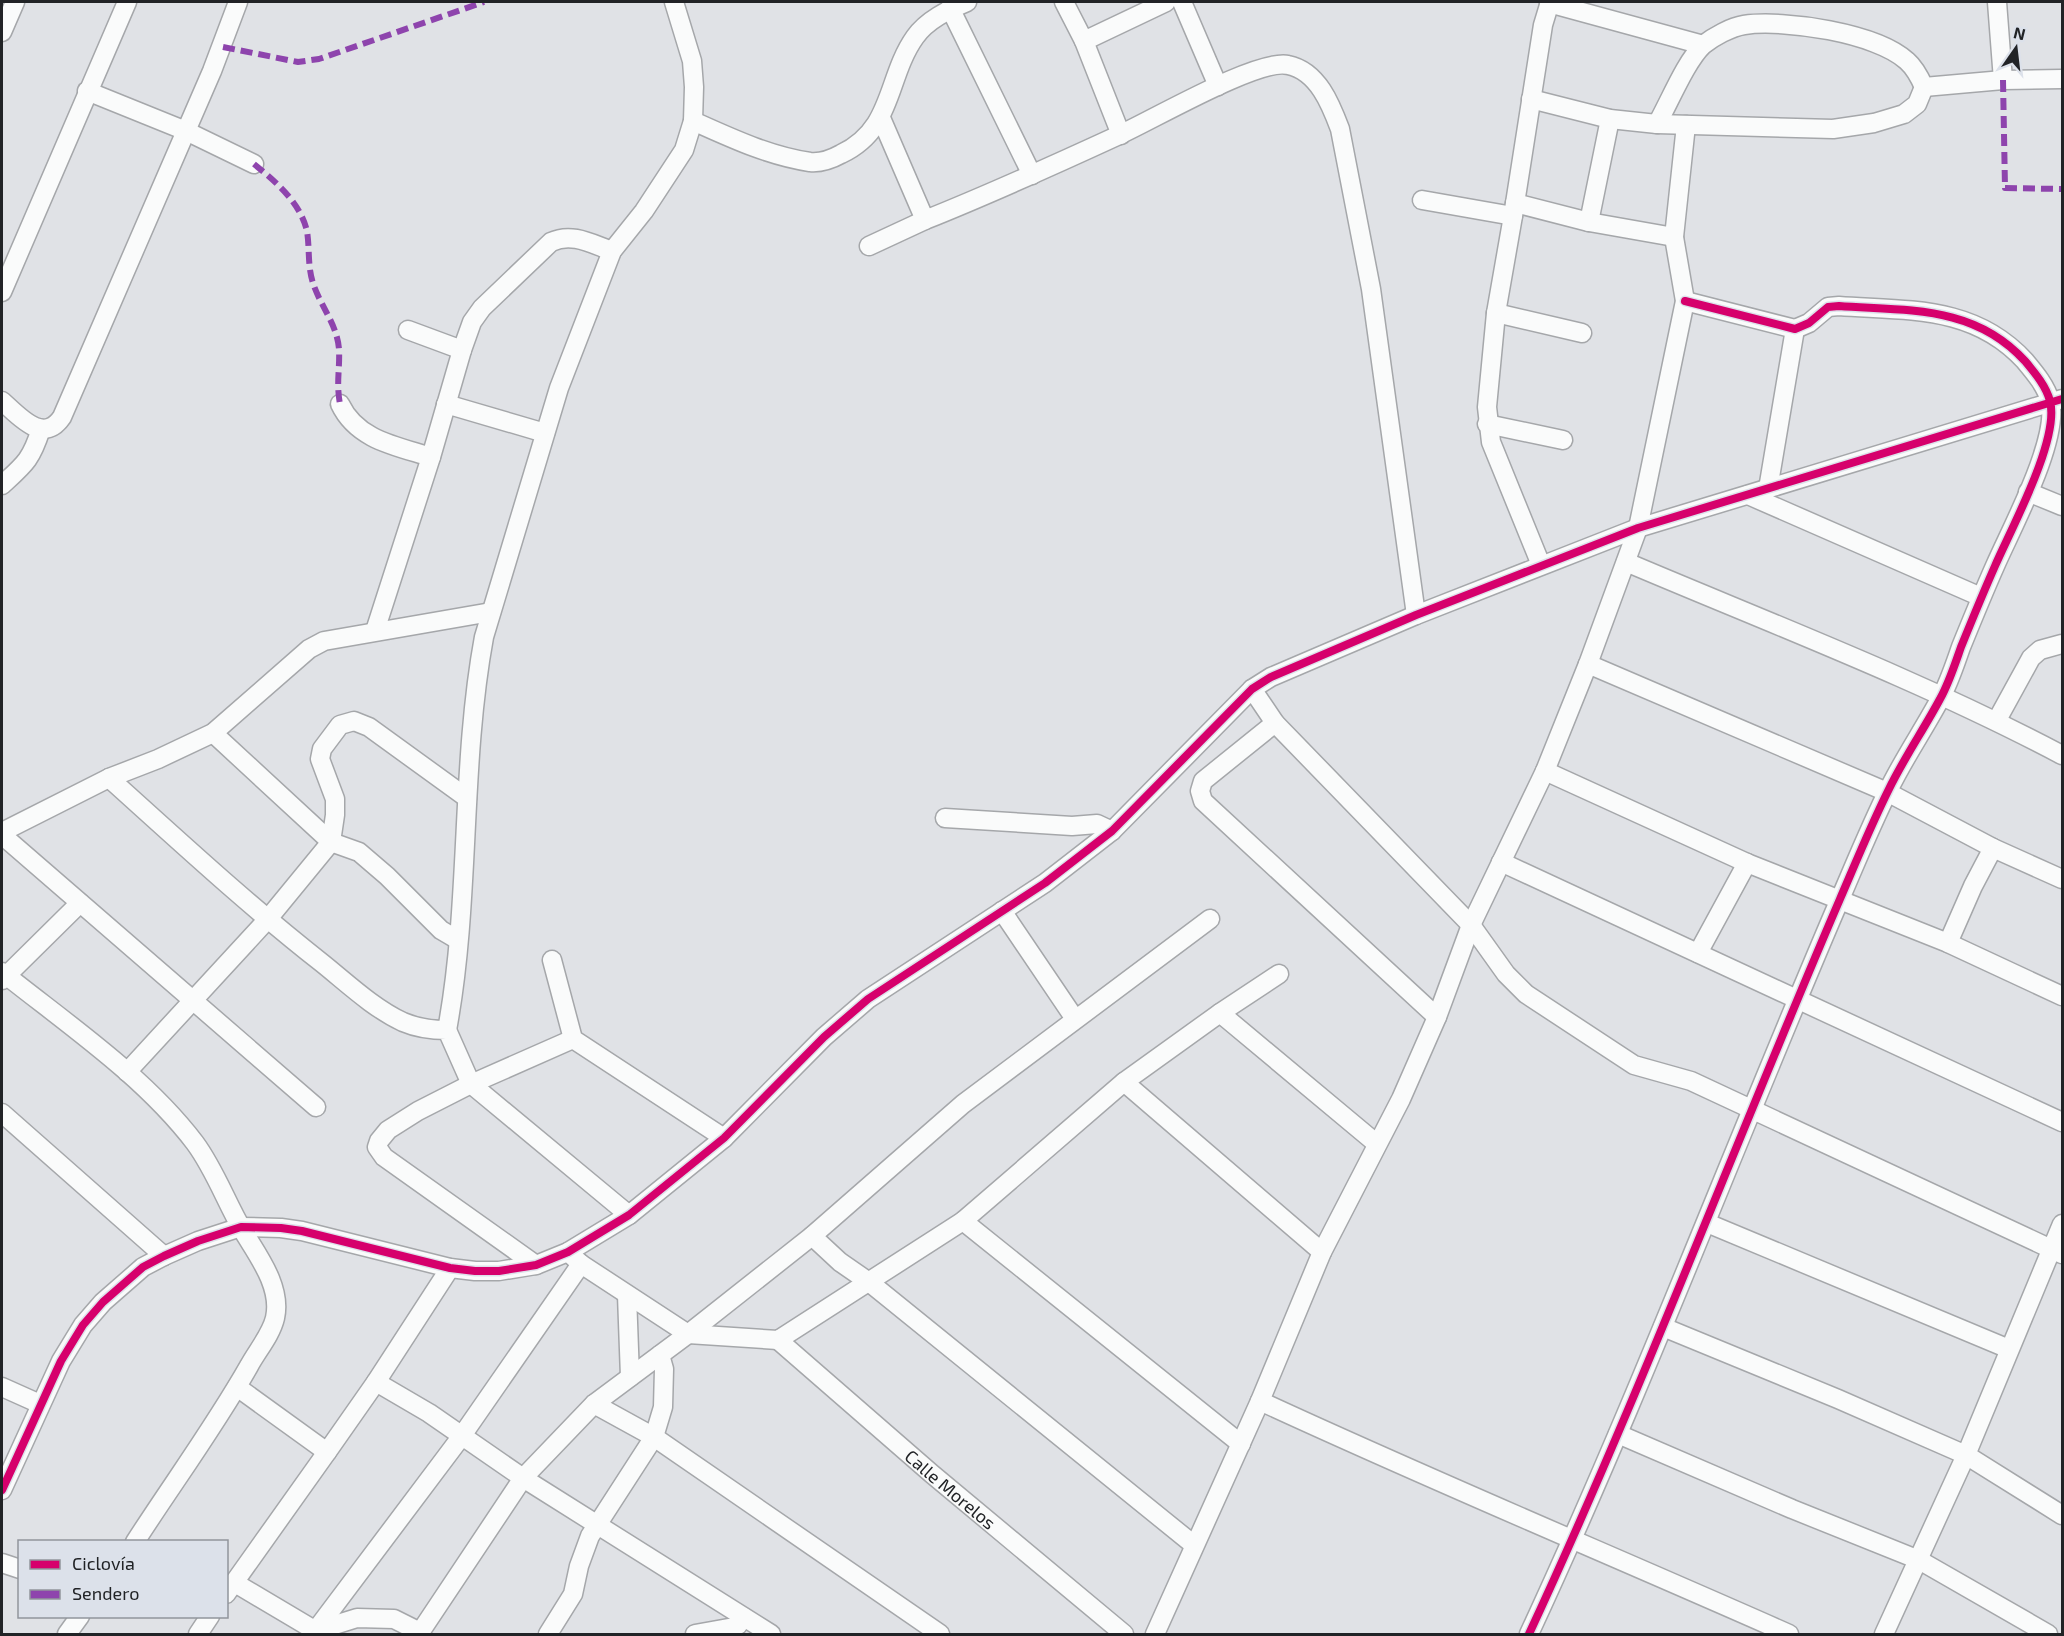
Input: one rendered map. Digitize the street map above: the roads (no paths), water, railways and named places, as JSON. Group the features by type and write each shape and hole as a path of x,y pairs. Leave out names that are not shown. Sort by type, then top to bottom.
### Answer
{"street":[{"path":"2,32 15,2"},
{"path":"2,292 127,2"},
{"path":"2,401 22,418 41,429 52,428 62,417 222,47 238,2"},
{"path":"629,1215 471,1084 447,1030 458,939 478,669 491,612 559,388 612,251 644,211 684,150 693,122 692,61 674,2"},
{"path":"1064,2 1084,41 1121,135"},
{"path":"1084,41 1166,2"},
{"path":"1182,2 1218,86"},
{"path":"1541,565 1491,442 1486,407 1496,313 1543,25 1549,2 1613,10 1703,45"},
{"path":"1998,2 2003,80"},
{"path":"693,122 747,145 812,162 830,160 854,148 881,118 911,43 932,20 959,5 1032,175"},
{"path":"1531,99 1610,119 1657,124 1833,129 1904,114 1917,104 1924,87 1906,60 1858,37 1793,25 1742,25 1703,45 1692,60 1657,124"},
{"path":"869,246 1121,135 1218,86 1264,67 1275,64 1288,65 1311,78 1322,89 1340,129 1371,290 1416,615"},
{"path":"1924,87 2003,80 2062,79"},
{"path":"87,91 186,131 254,164"},
{"path":"881,118 925,220"},
{"path":"1589,222 1610,119"},
{"path":"1155,1635 1260,1401 1323,1252 1401,1099 1437,1017 1471,925 1545,771 1588,664 1638,528 1685,302 1674,237 1686,125"},
{"path":"1422,200 1514,209 1674,237"},
{"path":"375,631 472,322 482,308 551,242 563,236 612,251"},
{"path":"1685,302 1795,329 1809,323 1828,307 1939,313 1965,320 2001,340 2019,354 2057,401"},
{"path":"1496,313 1582,333"},
{"path":"1768,489 1795,329"},
{"path":"408,330 462,350"},
{"path":"316,1633 461,1437 574,1258 724,1138 824,1037 868,999 1046,883 1112,831 1252,689 1271,677 1416,615 1638,528 2057,401"},
{"path":"1529,1635 1574,1539 1887,792 1942,696 2046,446 2057,401"},
{"path":"340,404 346,418 360,430 378,440 431,457"},
{"path":"446,404 545,433"},
{"path":"1487,424 1563,440"},
{"path":"2,485 26,463 33,453 41,429"},
{"path":"2028,492 2062,506"},
{"path":"1748,495 1982,597"},
{"path":"1626,561 1997,720 2062,755"},
{"path":"316,1107 2,834 109,778 213,734 309,648 324,641 491,612"},
{"path":"1997,720 2031,658 2040,650 2062,644"},
{"path":"1588,664 1887,792 1993,848 2062,879"},
{"path":"1252,689 1275,723 1471,925 1506,974 1526,994 1634,1065 1691,1081 2057,1251"},
{"path":"128,1072 267,920 331,842 335,815 334,799 320,759 322,749 340,725 354,721 369,727 467,798"},
{"path":"1275,723 1203,781 1200,791 1203,801 1437,1017"},
{"path":"213,734 331,842 359,852 387,876 441,930 458,939"},
{"path":"1545,771 1747,863 1948,942 2062,996"},
{"path":"109,778 267,920 387,1013 416,1027 447,1030"},
{"path":"945,818 1072,826 1097,824 1112,831"},
{"path":"1948,942 1993,848"},
{"path":"1500,862 2062,1122"},
{"path":"1698,952 1747,863"},
{"path":"80,903 3,976 128,1072 193,1142 209,1164 269,1276 276,1308 273,1324 237,1387 136,1540"},
{"path":"1002,911 1075,1018"},
{"path":"450,1268 376,1382 231,1588 316,1633 357,1617 394,1619 420,1633 523,1478 594,1404 688,1334 812,1236 963,1104 1210,919"},
{"path":"552,960 573,1039 724,1138"},
{"path":"2,1491 61,1361 90,1318 123,1283 143,1267 198,1241 241,1227 281,1228 302,1231 450,1268 475,1271 499,1271 574,1258 688,1334 778,1340 963,1221 1124,1082 1279,974"},
{"path":"1220,1013 1377,1144"},
{"path":"536,1264 384,1157 377,1147 388,1130 418,1111 471,1084 573,1039"},
{"path":"1124,1082 1323,1252"},
{"path":"2,1113 164,1256"},
{"path":"963,1221 1241,1444"},
{"path":"1707,1222 2009,1349"},
{"path":"1884,1635 1966,1455 2009,1349 2057,1251 2062,1224"},
{"path":"812,1236 840,1262 869,1282 1194,1545"},
{"path":"627,1295 630,1377"},
{"path":"1663,1327 1966,1455 2062,1515"},
{"name":"Calle Morelos","path":"778,1340 932,1474 1124,1635"},
{"path":"548,1635 573,1594 579,1566 590,1536 654,1437 663,1407 664,1369 660,1355"},
{"path":"376,1382 429,1413 523,1478 771,1635"},
{"path":"2,1387 40,1404"},
{"path":"237,1387 327,1452"},
{"path":"1260,1401 1375,1454 1574,1539 1789,1635"},
{"path":"594,1404 654,1437 940,1635"},
{"path":"1618,1434 1792,1509 1919,1560 2048,1635"},
{"path":"2,1563 18,1568"},
{"path":"695,1635 734,1628 743,1617"},
{"path":"67,1635 79,1618"},
{"path":"198,1635 209,1618"}]}
